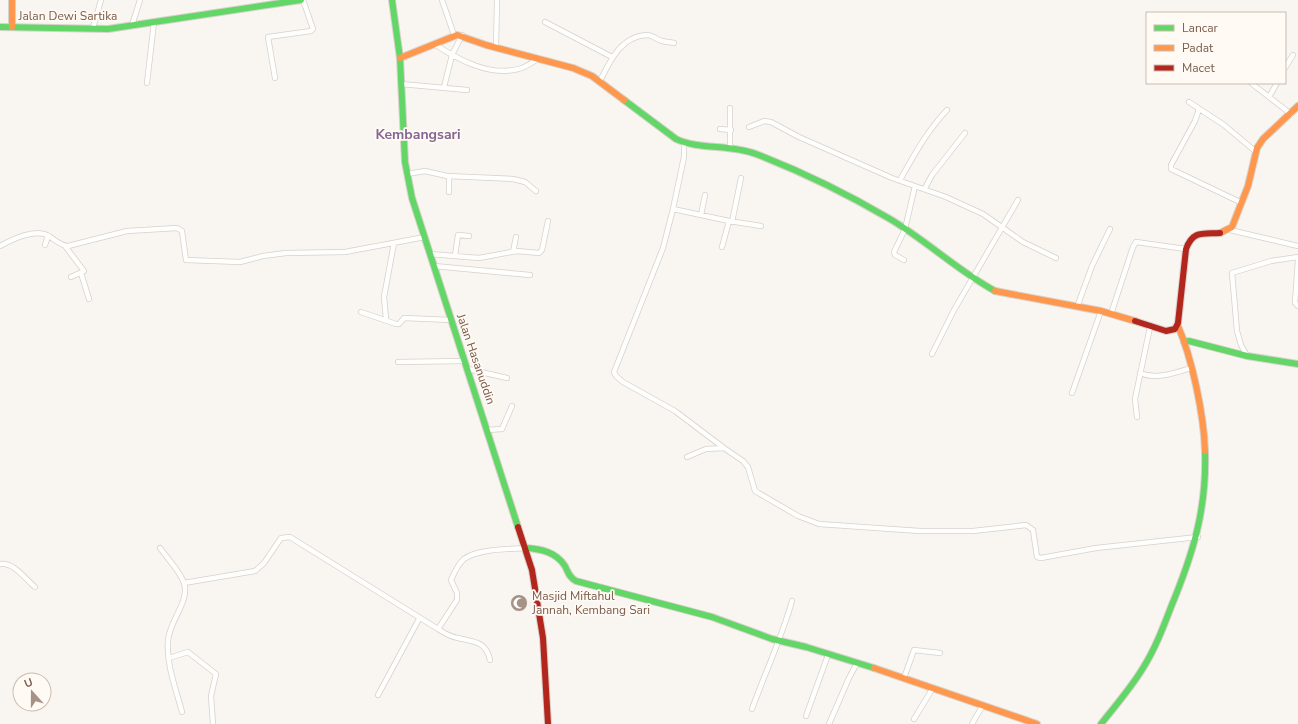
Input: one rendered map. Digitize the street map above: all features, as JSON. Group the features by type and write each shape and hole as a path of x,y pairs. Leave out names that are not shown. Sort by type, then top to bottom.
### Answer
{"street":[{"path":"12,0 12,27"},
{"path":"93,28 101,0"},
{"path":"132,25 140,0"},
{"path":"276,78 268,37 311,31 313,29 302,0"},
{"name":"Jalan Dewi Sartika","path":"0,27 108,29 260,3 302,0"},
{"name":"Jalan Hasanuddin","path":"392,0 400,58 407,174 412,198 493,445 536,583 545,658 548,724"},
{"path":"442,0 454,35"},
{"path":"496,48 497,0"},
{"path":"147,83 154,22"},
{"path":"545,22 612,57"},
{"path":"400,58 454,35 462,35 496,48 573,68 600,81 666,133 684,143 730,147 761,155 877,210 972,278 1003,294 1101,311 1150,327 1170,330 1178,326"},
{"path":"444,87 452,55 462,35"},
{"path":"600,81 612,57 620,46 638,37 648,35 662,41 674,43"},
{"path":"434,44 452,55 474,65 493,70 508,71 523,68 538,59"},
{"path":"1286,66 1293,55"},
{"path":"401,84 467,90"},
{"path":"1252,84 1291,114"},
{"path":"1269,96 1275,84"},
{"path":"1189,102 1224,125 1255,151"},
{"path":"1230,230 1234,225 1242,203 1255,151 1263,139 1298,106"},
{"path":"730,108 730,147"},
{"path":"1199,109 1195,121 1171,165 1171,169 1242,203"},
{"path":"900,180 924,138 935,122 947,110"},
{"path":"749,127 764,121 771,122 798,137 900,180 925,188 976,211 1023,242 1056,258"},
{"path":"720,129 731,130"},
{"path":"925,188 936,169 965,133"},
{"path":"684,143 684,157 663,248 614,372 623,382 675,411 743,461 748,467 755,491 798,516 819,524 920,531 973,531 1026,525 1033,530 1037,557 1042,558 1131,543 1198,537"},
{"path":"407,174 425,171 449,176 513,179 525,182 536,190"},
{"path":"449,176 449,192"},
{"path":"722,247 741,178"},
{"path":"904,260 894,255 894,252 905,229 915,186"},
{"path":"701,215 705,195"},
{"path":"932,354 954,310 1018,200"},
{"path":"673,209 730,222 761,226"},
{"path":"430,254 484,257 513,252 539,253 542,250 548,221"},
{"path":"65,246 73,246 127,231 177,228 181,230 182,233 184,256 186,260 240,262 263,256 286,253 345,252 425,237"},
{"path":"1077,307 1092,266 1110,228"},
{"path":"1101,724 1135,681 1147,662 1183,582 1198,537 1205,500 1205,437 1191,368 1178,326 1188,241 1193,236 1230,230 1298,246"},
{"path":"0,246 31,234 38,233 48,236 65,246 83,269 81,273 89,299"},
{"path":"455,256 458,235 469,236"},
{"path":"45,245 48,236"},
{"path":"513,252 516,237"},
{"path":"1111,314 1136,242 1186,249"},
{"path":"386,319 384,298 394,243"},
{"path":"1247,356 1241,345 1237,332 1232,273 1271,260 1298,257"},
{"path":"1298,260 1295,303 1298,306"},
{"path":"434,266 530,275"},
{"path":"71,277 81,273"},
{"path":"1072,393 1101,311"},
{"path":"361,312 399,324 404,318 451,320"},
{"path":"1137,417 1135,398 1150,327"},
{"path":"1184,342 1189,341 1247,356 1298,364"},
{"path":"398,362 465,361"},
{"path":"1140,373 1147,376 1161,376 1191,368"},
{"path":"468,369 507,378"},
{"path":"489,433 502,429 512,406"},
{"path":"686,457 706,449 724,448"},
{"path":"184,583 255,571 264,563 281,538 290,538 419,619 454,637 478,642 485,648 490,660"},
{"path":"160,548 184,583 185,596 168,638 169,658 182,712"},
{"path":"438,629 457,600 457,593 451,580 464,559 496,550 526,548 542,549 561,561 572,580 700,613 778,641 806,647 904,678 1038,724"},
{"path":"0,564 5,563 13,567 35,587"},
{"path":"752,709 792,601"},
{"path":"378,695 419,619"},
{"path":"904,678 914,650 940,653"},
{"path":"169,658 188,652 211,668 216,674 211,696 213,724"},
{"path":"806,716 828,655"},
{"path":"829,724 857,663"},
{"path":"914,719 933,688"},
{"path":"972,724 983,705"}],"traffic: fast":[{"path":"0,27 108,29 301,0"},
{"path":"392,0 400,58 405,162 412,198 518,527"},
{"path":"624,100 676,139 695,145 736,149 756,154 841,192 890,219 981,283 995,291"},
{"path":"1184,342 1189,341 1247,356 1298,364"},
{"path":"1101,724 1123,697 1147,661 1179,587 1192,550 1201,512 1204,492 1205,451"},
{"path":"526,548 543,550 553,554 561,561 570,576 576,581 712,617 772,639 806,647 874,668"}],"traffic: slow":[{"path":"12,0 12,27"},
{"path":"400,58 457,35 486,45 573,68 592,76 624,100"},
{"path":"1220,233 1232,227 1248,186 1257,148 1263,139 1298,106"},
{"path":"995,291 1101,311 1135,321"},
{"path":"1178,326 1188,354 1200,404 1205,451"},
{"path":"874,668 1037,724"}],"traffic: jam":[{"path":"1135,321 1166,331 1175,329 1178,323 1186,249 1192,239 1199,234 1220,233"},
{"path":"518,527 532,570 543,638 548,724"}],"place":[{"name":"Masjid Miftahul Jannah, Kembang Sari","path":"519,603"}],"district":[{"name":"Kembangsari","path":"418,134"}]}
